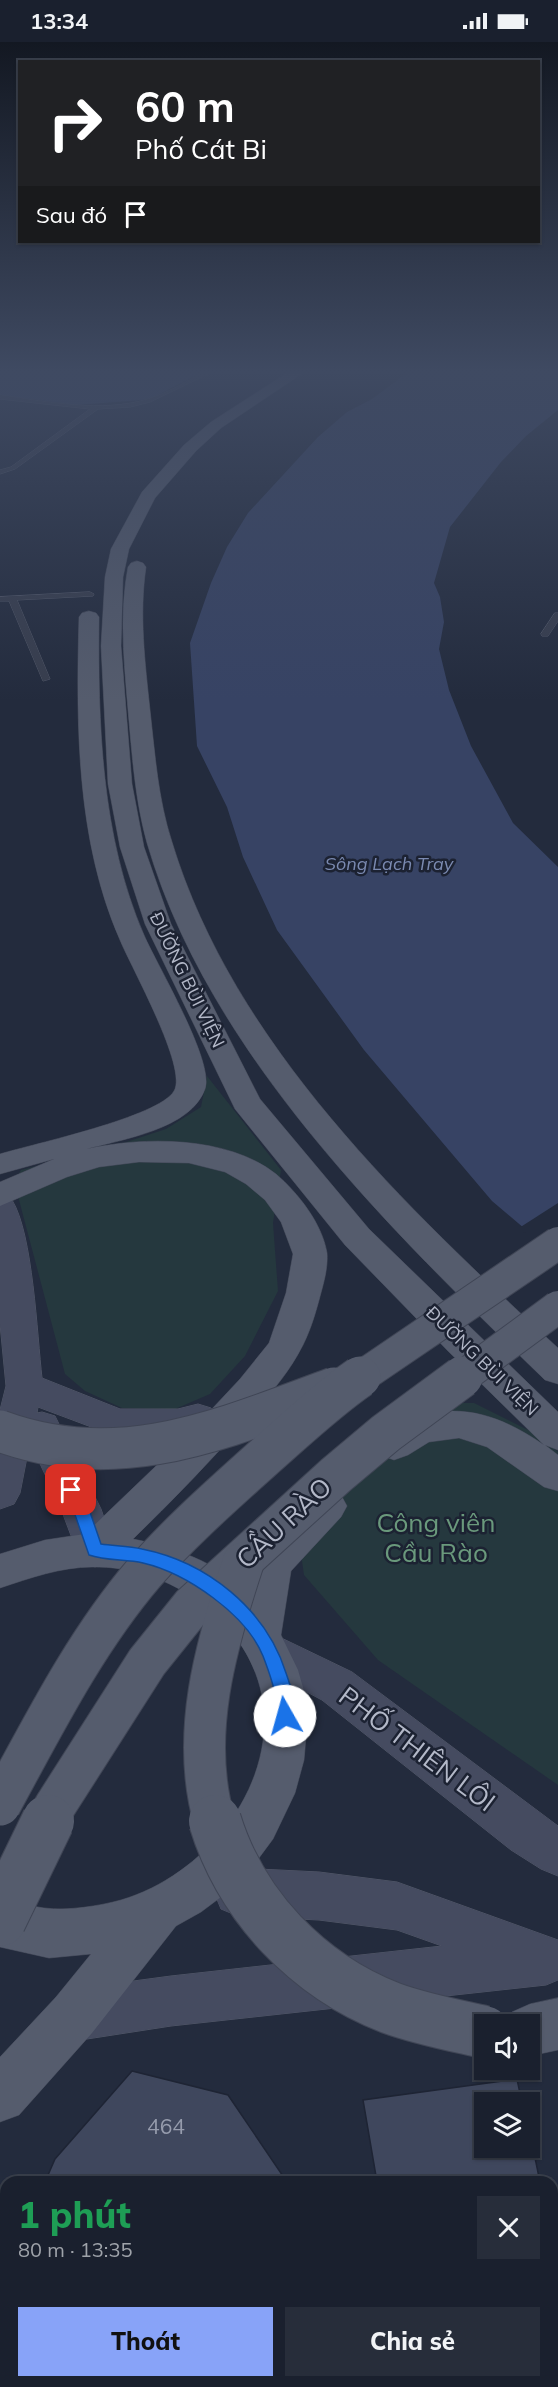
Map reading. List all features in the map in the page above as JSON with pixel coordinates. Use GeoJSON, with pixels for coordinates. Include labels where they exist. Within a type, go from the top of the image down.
{"type":"FeatureCollection","features":[{"type":"Feature","properties":{"kind":"main road","name":"ĐƯỜNG BÙI VIỆN"},"geometry":{"type":"LineString","coordinates":[[0,1164],[153,1120],[174,1109],[186,1096],[192,1081],[191,1067],[128,928],[106,859],[95,804],[88,688],[90,594],[98,558],[107,533],[121,507],[139,482]]}},
{"type":"Feature","properties":{"kind":"main road","name":"ĐƯỜNG BÙI VIỆN"},"geometry":{"type":"LineString","coordinates":[[160,482],[148,496],[120,549],[114,577],[111,646],[120,784],[132,847],[158,924],[246,1102],[357,1237],[461,1342],[558,1435]]}},
{"type":"Feature","properties":{"kind":"main road","name":"ĐƯỜNG BÙI VIỆN"},"geometry":{"type":"LineString","coordinates":[[180,482],[167,498],[141,550],[135,576],[137,686],[147,783],[160,845],[186,916],[228,994],[291,1090],[395,1208],[505,1320],[558,1370]]}},
{"type":"Feature","properties":{"kind":"main road"},"geometry":{"type":"LineString","coordinates":[[128,928],[158,924]]}},
{"type":"Feature","properties":{"kind":"main road"},"geometry":{"type":"LineString","coordinates":[[0,1196],[24,1183],[75,1163],[113,1154],[164,1150],[207,1156],[242,1166],[269,1183],[286,1203],[301,1227],[310,1256],[291,1333],[275,1362],[245,1399],[169,1480],[95,1550]]}},
{"type":"Feature","properties":{"kind":"main road"},"geometry":{"type":"LineString","coordinates":[[0,1208],[24,1386],[61,1471],[81,1509],[95,1550]]}},
{"type":"Feature","properties":{"kind":"main road"},"geometry":{"type":"LineString","coordinates":[[0,1805],[47,1718],[91,1645],[143,1574],[192,1522],[278,1444],[356,1380],[558,1243]]}},
{"type":"Feature","properties":{"kind":"main road","name":"CẦU RÀO"},"geometry":{"type":"LineString","coordinates":[[0,1922],[54,1806],[134,1682],[192,1606],[336,1475],[386,1433],[558,1307]]}},
{"type":"Feature","properties":{"kind":"main road"},"geometry":{"type":"LineString","coordinates":[[0,1431],[24,1440],[69,1449],[133,1447],[205,1432],[356,1380]]}},
{"type":"Feature","properties":{"kind":"main road"},"geometry":{"type":"LineString","coordinates":[[24,1386],[118,1423],[178,1423],[245,1399]]}},
{"type":"Feature","properties":{"kind":"main road"},"geometry":{"type":"LineString","coordinates":[[0,1493],[24,1386]]}},
{"type":"Feature","properties":{"kind":"main road"},"geometry":{"type":"LineString","coordinates":[[266,1643],[272,1564],[338,1494],[408,1434],[426,1425],[450,1423],[477,1427],[506,1438],[558,1476]]}},
{"type":"Feature","properties":{"kind":"main road"},"geometry":{"type":"LineString","coordinates":[[0,1571],[38,1557],[95,1550],[144,1556],[190,1572],[229,1599],[266,1643],[285,1699],[285,1750],[270,1802],[238,1850],[176,1900],[0,2096]]}},
{"type":"Feature","properties":{"kind":"main road"},"geometry":{"type":"LineString","coordinates":[[244,1560],[224,1619],[205,1716],[204,1751],[206,1797],[219,1840],[238,1882],[265,1919],[303,1957],[347,1986],[391,2007],[474,2029]]}},
{"type":"Feature","properties":{"kind":"main road","name":"PHỐ THIÊN LÔI"},"geometry":{"type":"LineString","coordinates":[[266,1643],[337,1686],[528,1834],[558,1853]]}},
{"type":"Feature","properties":{"kind":"main road"},"geometry":{"type":"LineString","coordinates":[[0,1922],[49,1933],[119,1924],[176,1900],[319,1896],[397,1906],[552,1962]]}},
{"type":"Feature","properties":{"kind":"main road"},"geometry":{"type":"LineString","coordinates":[[74,2015],[171,2001],[552,1962]]}},
{"type":"Feature","properties":{"kind":"main road"},"geometry":{"type":"LineString","coordinates":[[540,2028],[558,2024]]}},
{"type":"Feature","properties":{"kind":"lane"},"geometry":{"type":"LineString","coordinates":[[0,599],[90,594]]}},
{"type":"Feature","properties":{"kind":"lane"},"geometry":{"type":"LineString","coordinates":[[12,598],[46,679]]}},
{"type":"Feature","properties":{"kind":"lane"},"geometry":{"type":"LineString","coordinates":[[545,634],[558,615]]}},
{"type":"Feature","properties":{"kind":"green space"},"geometry":{"type":"Polygon","coordinates":[[[207,1076],[281,1170],[273,1223],[278,1291],[245,1356],[210,1394],[175,1409],[122,1408],[85,1391],[65,1374],[14,1181],[21,1170],[111,1147],[166,1129],[201,1107],[207,1076]]]}},
{"type":"Feature","properties":{"kind":"green space","name":"Công viên Cầu Rào"},"geometry":{"type":"Polygon","coordinates":[[[436,1403],[474,1403],[542,1437],[558,1452],[558,1785],[378,1660],[304,1575],[297,1526],[436,1403]]]}},
{"type":"Feature","properties":{"kind":"water","name":"Sông Lạch Tray"},"geometry":{"type":"Polygon","coordinates":[[[276,482],[485,482],[450,527],[434,583],[440,597],[444,622],[439,649],[449,690],[471,746],[513,823],[558,867],[558,1257],[492,1201],[364,1050],[277,930],[243,857],[227,807],[197,746],[190,643],[211,583],[227,547],[248,513],[276,482]]]}},
{"type":"Feature","properties":{"kind":"pier"},"geometry":{"type":"Polygon","coordinates":[[[558,1203],[558,1260],[519,1228],[558,1203]]]}},
{"type":"Feature","properties":{"kind":"building"},"geometry":{"type":"Polygon","coordinates":[[[132,2071],[228,2095],[283,2176],[48,2176],[55,2159],[132,2071]]]}},
{"type":"Feature","properties":{"kind":"building"},"geometry":{"type":"Polygon","coordinates":[[[517,2080],[520,2092],[474,2092],[474,2158],[535,2158],[539,2176],[376,2176],[363,2100],[517,2080]]]}},
{"type":"Feature","properties":{"kind":"route"},"geometry":{"type":"LineString","coordinates":[[71,1490],[81,1509],[95,1550],[144,1556],[190,1572],[229,1599],[260,1635],[271,1652],[285,1699],[285,1716]]}}]}
